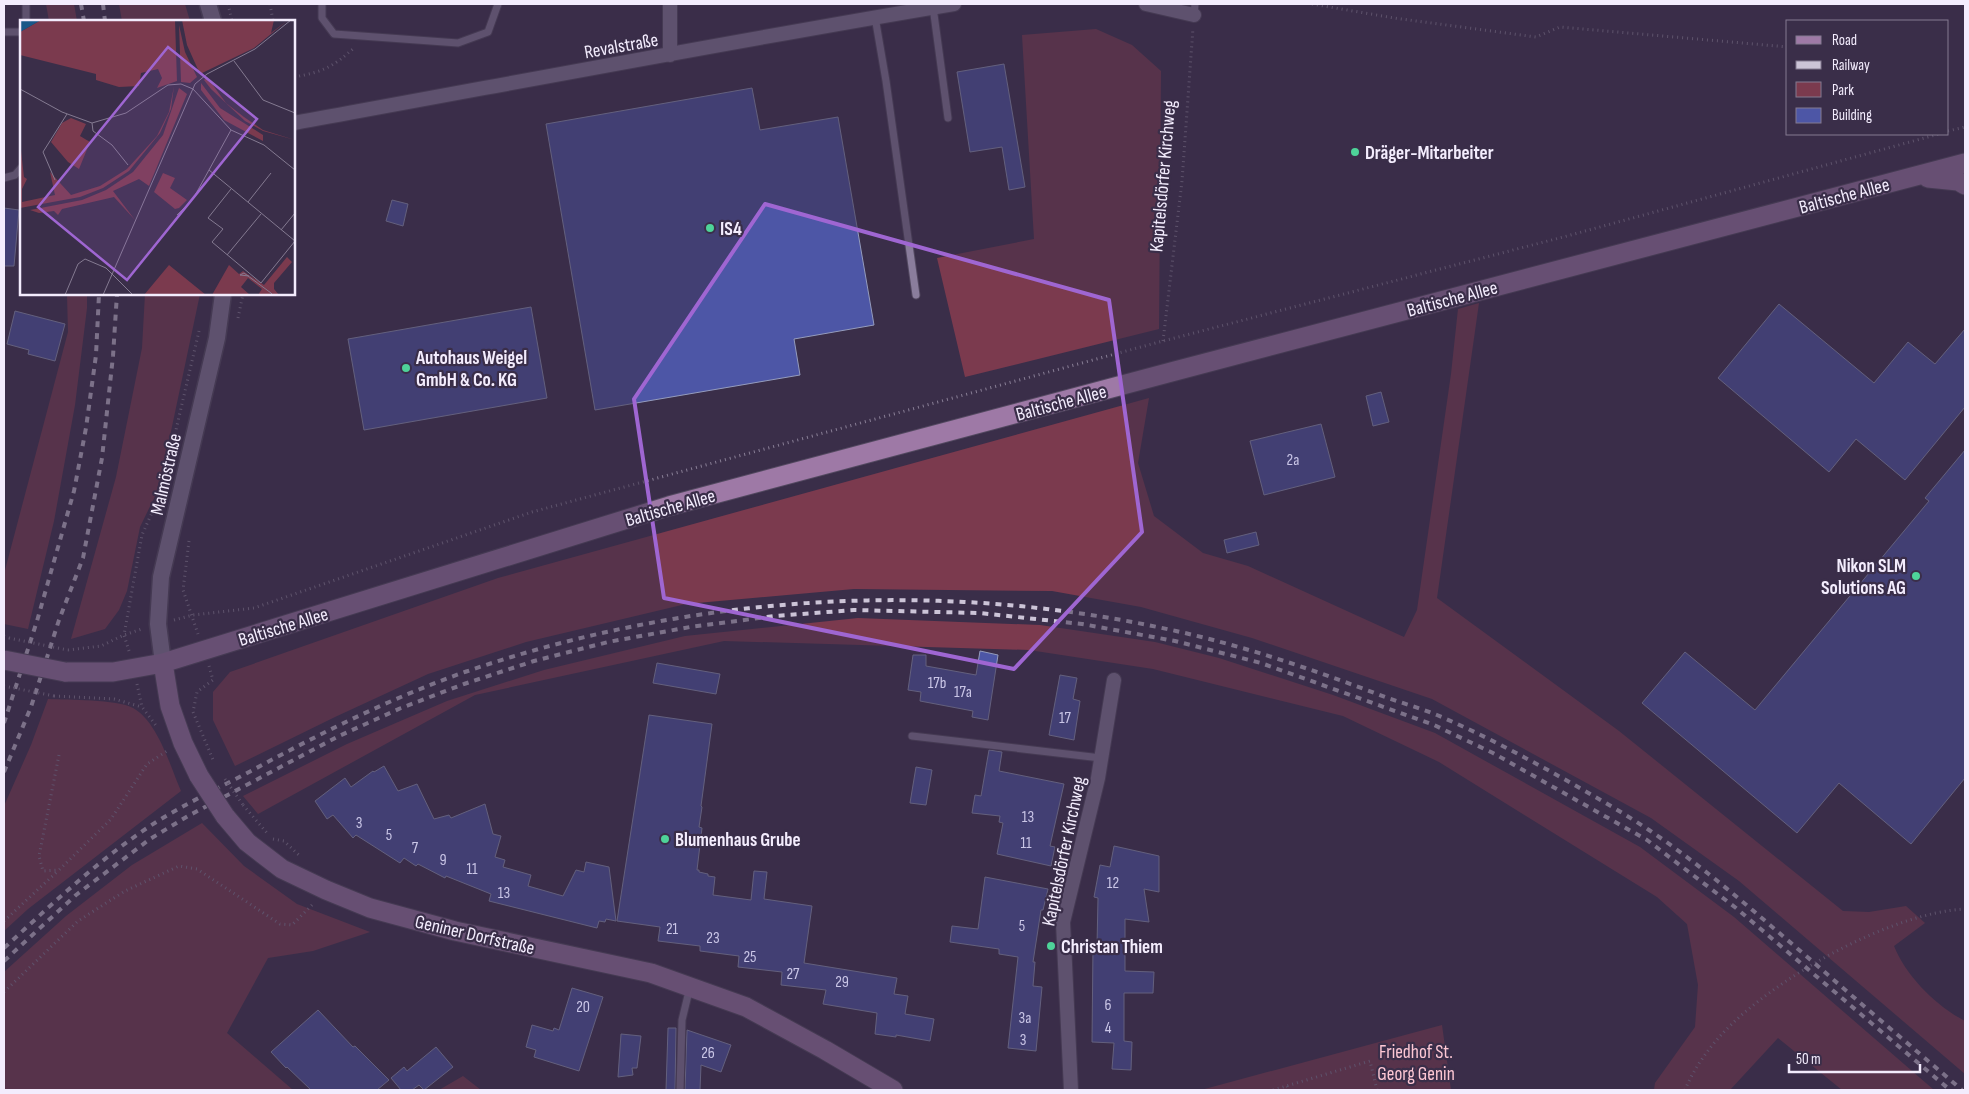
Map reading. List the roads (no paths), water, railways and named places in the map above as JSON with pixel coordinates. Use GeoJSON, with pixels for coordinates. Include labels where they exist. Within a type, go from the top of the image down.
{"type":"FeatureCollection","features":[{"type":"Feature","properties":{"kind":"main road","name":"Baltische Allee"},"geometry":{"type":"LineString","coordinates":[[4,660],[65,672],[113,672],[163,664],[669,506],[1965,163]]}},
{"type":"Feature","properties":{"kind":"main road"},"geometry":{"type":"LineString","coordinates":[[1911,177],[1958,181],[1965,185]]}},
{"type":"Feature","properties":{"kind":"main road","name":"Geniner Dorfstraße"},"geometry":{"type":"LineString","coordinates":[[163,664],[170,706],[183,743],[199,776],[225,816],[247,842],[282,869],[370,908],[455,930],[651,973],[690,987],[746,1008],[893,1090]]}},
{"type":"Feature","properties":{"kind":"street"},"geometry":{"type":"LineString","coordinates":[[208,4],[213,20]]}},
{"type":"Feature","properties":{"kind":"street"},"geometry":{"type":"LineString","coordinates":[[670,4],[670,55]]}},
{"type":"Feature","properties":{"kind":"street","name":"Revalstraße"},"geometry":{"type":"LineString","coordinates":[[295,123],[734,42],[954,4]]}},
{"type":"Feature","properties":{"kind":"street"},"geometry":{"type":"LineString","coordinates":[[1146,4],[1195,9]]}},
{"type":"Feature","properties":{"kind":"street","name":"Malmöstraße"},"geometry":{"type":"LineString","coordinates":[[163,664],[158,624],[161,577],[217,338],[223,295]]}},
{"type":"Feature","properties":{"kind":"street","name":"Kapitelsdörfer Kirchweg"},"geometry":{"type":"LineString","coordinates":[[1071,1090],[1063,922],[1101,758],[1114,680]]}},
{"type":"Feature","properties":{"kind":"lane"},"geometry":{"type":"LineString","coordinates":[[26,4],[26,20]]}},
{"type":"Feature","properties":{"kind":"lane"},"geometry":{"type":"LineString","coordinates":[[322,4],[322,18],[334,34],[458,43],[488,32],[498,4]]}},
{"type":"Feature","properties":{"kind":"lane"},"geometry":{"type":"LineString","coordinates":[[933,7],[948,118]]}},
{"type":"Feature","properties":{"kind":"lane"},"geometry":{"type":"LineString","coordinates":[[875,17],[886,81],[916,295]]}},
{"type":"Feature","properties":{"kind":"lane"},"geometry":{"type":"LineString","coordinates":[[4,32],[20,32]]}},
{"type":"Feature","properties":{"kind":"lane"},"geometry":{"type":"LineString","coordinates":[[4,178],[15,175],[20,169]]}},
{"type":"Feature","properties":{"kind":"lane"},"geometry":{"type":"LineString","coordinates":[[912,736],[1101,758]]}},
{"type":"Feature","properties":{"kind":"lane"},"geometry":{"type":"LineString","coordinates":[[680,1090],[682,1020],[690,987]]}},
{"type":"Feature","properties":{"kind":"railway"},"geometry":{"type":"LineString","coordinates":[[81,4],[84,20]]}},
{"type":"Feature","properties":{"kind":"railway"},"geometry":{"type":"LineString","coordinates":[[103,4],[105,20]]}},
{"type":"Feature","properties":{"kind":"railway"},"geometry":{"type":"LineString","coordinates":[[4,723],[37,621],[74,491],[86,428],[96,355],[99,295]]}},
{"type":"Feature","properties":{"kind":"railway"},"geometry":{"type":"LineString","coordinates":[[4,772],[31,707],[59,620],[83,558],[102,458],[113,356],[117,295]]}},
{"type":"Feature","properties":{"kind":"railway"},"geometry":{"type":"LineString","coordinates":[[4,948],[91,871],[161,819],[335,727],[410,693],[462,673],[548,646],[637,626],[726,611],[816,602],[906,600],[997,604],[1087,614],[1176,631],[1229,644],[1308,669],[1431,712],[1497,743],[1615,808],[1670,845],[1752,910],[1962,1090]]}},
{"type":"Feature","properties":{"kind":"railway"},"geometry":{"type":"LineString","coordinates":[[4,961],[76,895],[150,839],[188,816],[339,736],[401,708],[464,684],[534,661],[608,642],[690,627],[775,616],[854,610],[980,613],[1082,624],[1175,641],[1261,663],[1434,725],[1493,753],[1647,840],[1736,908],[1950,1090]]}},
{"type":"Feature","properties":{"kind":"place","name":"Dräger-Mitarbeiter"},"geometry":{"type":"Point","coordinates":[1355,152]}},
{"type":"Feature","properties":{"kind":"place","name":"IS4"},"geometry":{"type":"Point","coordinates":[710,228]}},
{"type":"Feature","properties":{"kind":"place","name":"Autohaus Weigel GmbH & Co. KG"},"geometry":{"type":"Point","coordinates":[406,368]}},
{"type":"Feature","properties":{"kind":"place","name":"Nikon SLM Solutions AG"},"geometry":{"type":"Point","coordinates":[1916,576]}},
{"type":"Feature","properties":{"kind":"place","name":"Blumenhaus Grube"},"geometry":{"type":"Point","coordinates":[665,839]}},
{"type":"Feature","properties":{"kind":"place","name":"Christan Thiem"},"geometry":{"type":"Point","coordinates":[1051,946]}},
{"type":"Feature","properties":{"kind":"park label","name":"Friedhof St. Georg Genin"},"geometry":{"type":"Point","coordinates":[1416,1062]}}]}
